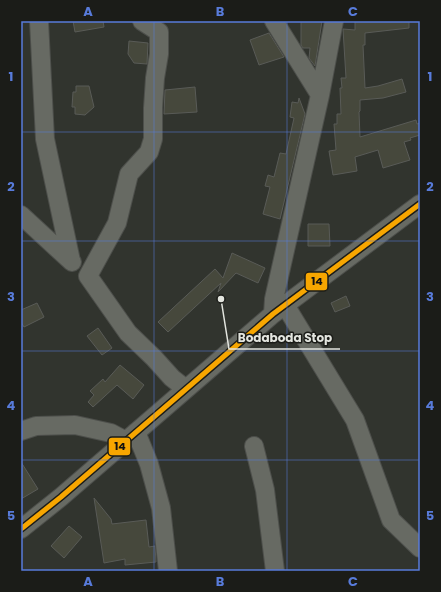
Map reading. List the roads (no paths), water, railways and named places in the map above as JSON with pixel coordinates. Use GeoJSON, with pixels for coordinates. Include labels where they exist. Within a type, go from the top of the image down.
{"type":"FeatureCollection","features":[{"type":"Feature","properties":{"kind":"street"},"geometry":{"type":"LineString","coordinates":[[39,21],[45,139],[71,261]]}},
{"type":"Feature","properties":{"kind":"street"},"geometry":{"type":"LineString","coordinates":[[88,276],[117,222],[129,174],[149,152],[153,139],[153,108],[155,78],[159,54],[159,32],[142,21]]}},
{"type":"Feature","properties":{"kind":"street"},"geometry":{"type":"LineString","coordinates":[[274,21],[320,95]]}},
{"type":"Feature","properties":{"kind":"street"},"geometry":{"type":"LineString","coordinates":[[334,21],[320,95],[274,299],[279,309],[355,420],[391,520],[420,548]]}},
{"type":"Feature","properties":{"kind":"street"},"geometry":{"type":"LineString","coordinates":[[21,529],[61,497],[279,309],[420,204]]}},
{"type":"Feature","properties":{"kind":"street"},"geometry":{"type":"LineString","coordinates":[[21,216],[88,276],[128,333],[172,378],[186,389]]}},
{"type":"Feature","properties":{"kind":"street"},"geometry":{"type":"LineString","coordinates":[[21,432],[36,426],[76,425],[131,437],[149,464],[161,508],[168,571]]}},
{"type":"Feature","properties":{"kind":"street"},"geometry":{"type":"LineString","coordinates":[[254,446],[265,490],[275,571]]}},
{"type":"Feature","properties":{"kind":"place","name":"Bodaboda Stop"},"geometry":{"type":"Point","coordinates":[221,299]}}]}
